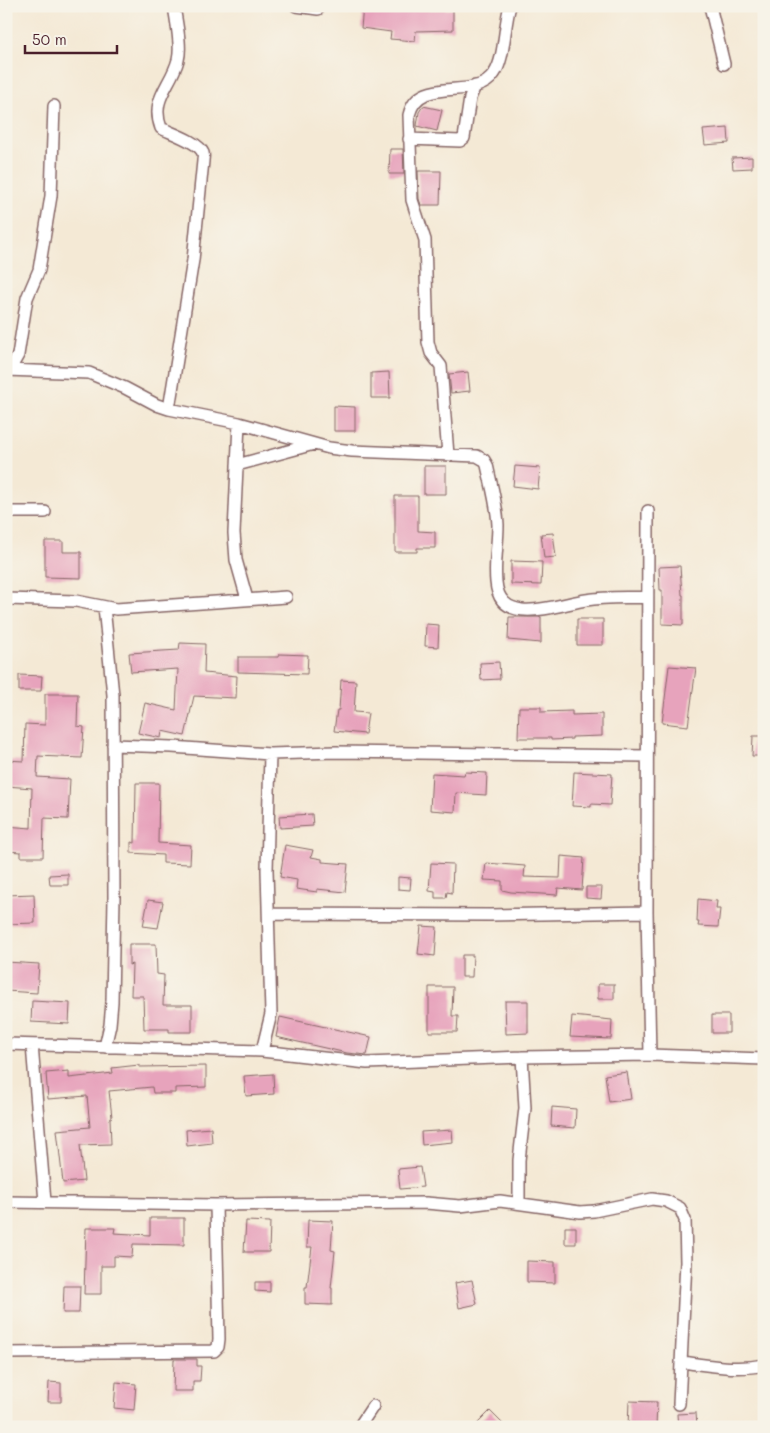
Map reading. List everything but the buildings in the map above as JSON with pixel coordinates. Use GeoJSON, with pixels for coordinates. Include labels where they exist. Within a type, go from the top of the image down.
{"type":"FeatureCollection","features":[{"type":"Feature","properties":{"kind":"street"},"geometry":{"type":"LineString","coordinates":[[169,409],[193,260],[203,161],[203,153],[199,148],[189,141],[161,128],[158,120],[157,108],[178,61],[179,51],[174,6]]}},
{"type":"Feature","properties":{"kind":"street"},"geometry":{"type":"LineString","coordinates":[[296,6],[318,9]]}},
{"type":"Feature","properties":{"kind":"street"},"geometry":{"type":"LineString","coordinates":[[448,455],[441,366],[431,353],[428,342],[425,240],[412,200],[409,115],[411,106],[418,99],[436,90],[475,86],[488,81],[494,75],[498,66],[510,6]]}},
{"type":"Feature","properties":{"kind":"street"},"geometry":{"type":"LineString","coordinates":[[710,6],[724,64]]}},
{"type":"Feature","properties":{"kind":"street"},"geometry":{"type":"LineString","coordinates":[[409,139],[460,141],[464,138],[470,98],[475,86]]}},
{"type":"Feature","properties":{"kind":"street"},"geometry":{"type":"LineString","coordinates":[[54,106],[51,196],[39,270],[27,298],[20,350],[8,370],[89,373],[169,409],[239,423],[314,444],[352,451],[478,456],[487,465],[497,510],[496,583],[501,597],[510,608],[544,610],[586,600],[647,597]]}},
{"type":"Feature","properties":{"kind":"street"},"geometry":{"type":"LineString","coordinates":[[239,423],[234,540],[236,560],[247,599]]}},
{"type":"Feature","properties":{"kind":"street"},"geometry":{"type":"LineString","coordinates":[[237,465],[314,444]]}},
{"type":"Feature","properties":{"kind":"street"},"geometry":{"type":"LineString","coordinates":[[648,511],[646,912],[650,1055]]}},
{"type":"Feature","properties":{"kind":"street"},"geometry":{"type":"LineString","coordinates":[[6,512],[45,512]]}},
{"type":"Feature","properties":{"kind":"street"},"geometry":{"type":"LineString","coordinates":[[6,599],[76,600],[116,609],[286,597]]}},
{"type":"Feature","properties":{"kind":"street"},"geometry":{"type":"LineString","coordinates":[[104,606],[113,695],[114,944],[111,1010],[105,1047]]}},
{"type":"Feature","properties":{"kind":"street"},"geometry":{"type":"LineString","coordinates":[[113,745],[270,754],[336,752],[647,756]]}},
{"type":"Feature","properties":{"kind":"street"},"geometry":{"type":"LineString","coordinates":[[262,1051],[271,1014],[267,870],[270,754]]}},
{"type":"Feature","properties":{"kind":"street"},"geometry":{"type":"LineString","coordinates":[[269,914],[490,915],[646,912]]}},
{"type":"Feature","properties":{"kind":"street"},"geometry":{"type":"LineString","coordinates":[[6,1044],[262,1051],[367,1063],[522,1057],[650,1055],[764,1059]]}},
{"type":"Feature","properties":{"kind":"street"},"geometry":{"type":"LineString","coordinates":[[32,1045],[45,1202]]}},
{"type":"Feature","properties":{"kind":"street"},"geometry":{"type":"LineString","coordinates":[[519,1202],[518,1160],[526,1108],[522,1057]]}},
{"type":"Feature","properties":{"kind":"street"},"geometry":{"type":"LineString","coordinates":[[6,1202],[216,1205],[426,1204],[460,1206],[500,1201],[519,1202],[580,1212],[594,1211],[652,1199],[666,1201],[680,1208],[685,1220],[686,1262],[679,1404]]}},
{"type":"Feature","properties":{"kind":"street"},"geometry":{"type":"LineString","coordinates":[[6,1353],[214,1351],[218,1347],[219,1339],[216,1205]]}},
{"type":"Feature","properties":{"kind":"street"},"geometry":{"type":"LineString","coordinates":[[681,1362],[731,1368],[750,1368],[764,1365]]}},
{"type":"Feature","properties":{"kind":"street"},"geometry":{"type":"LineString","coordinates":[[359,1427],[374,1406]]}}]}
